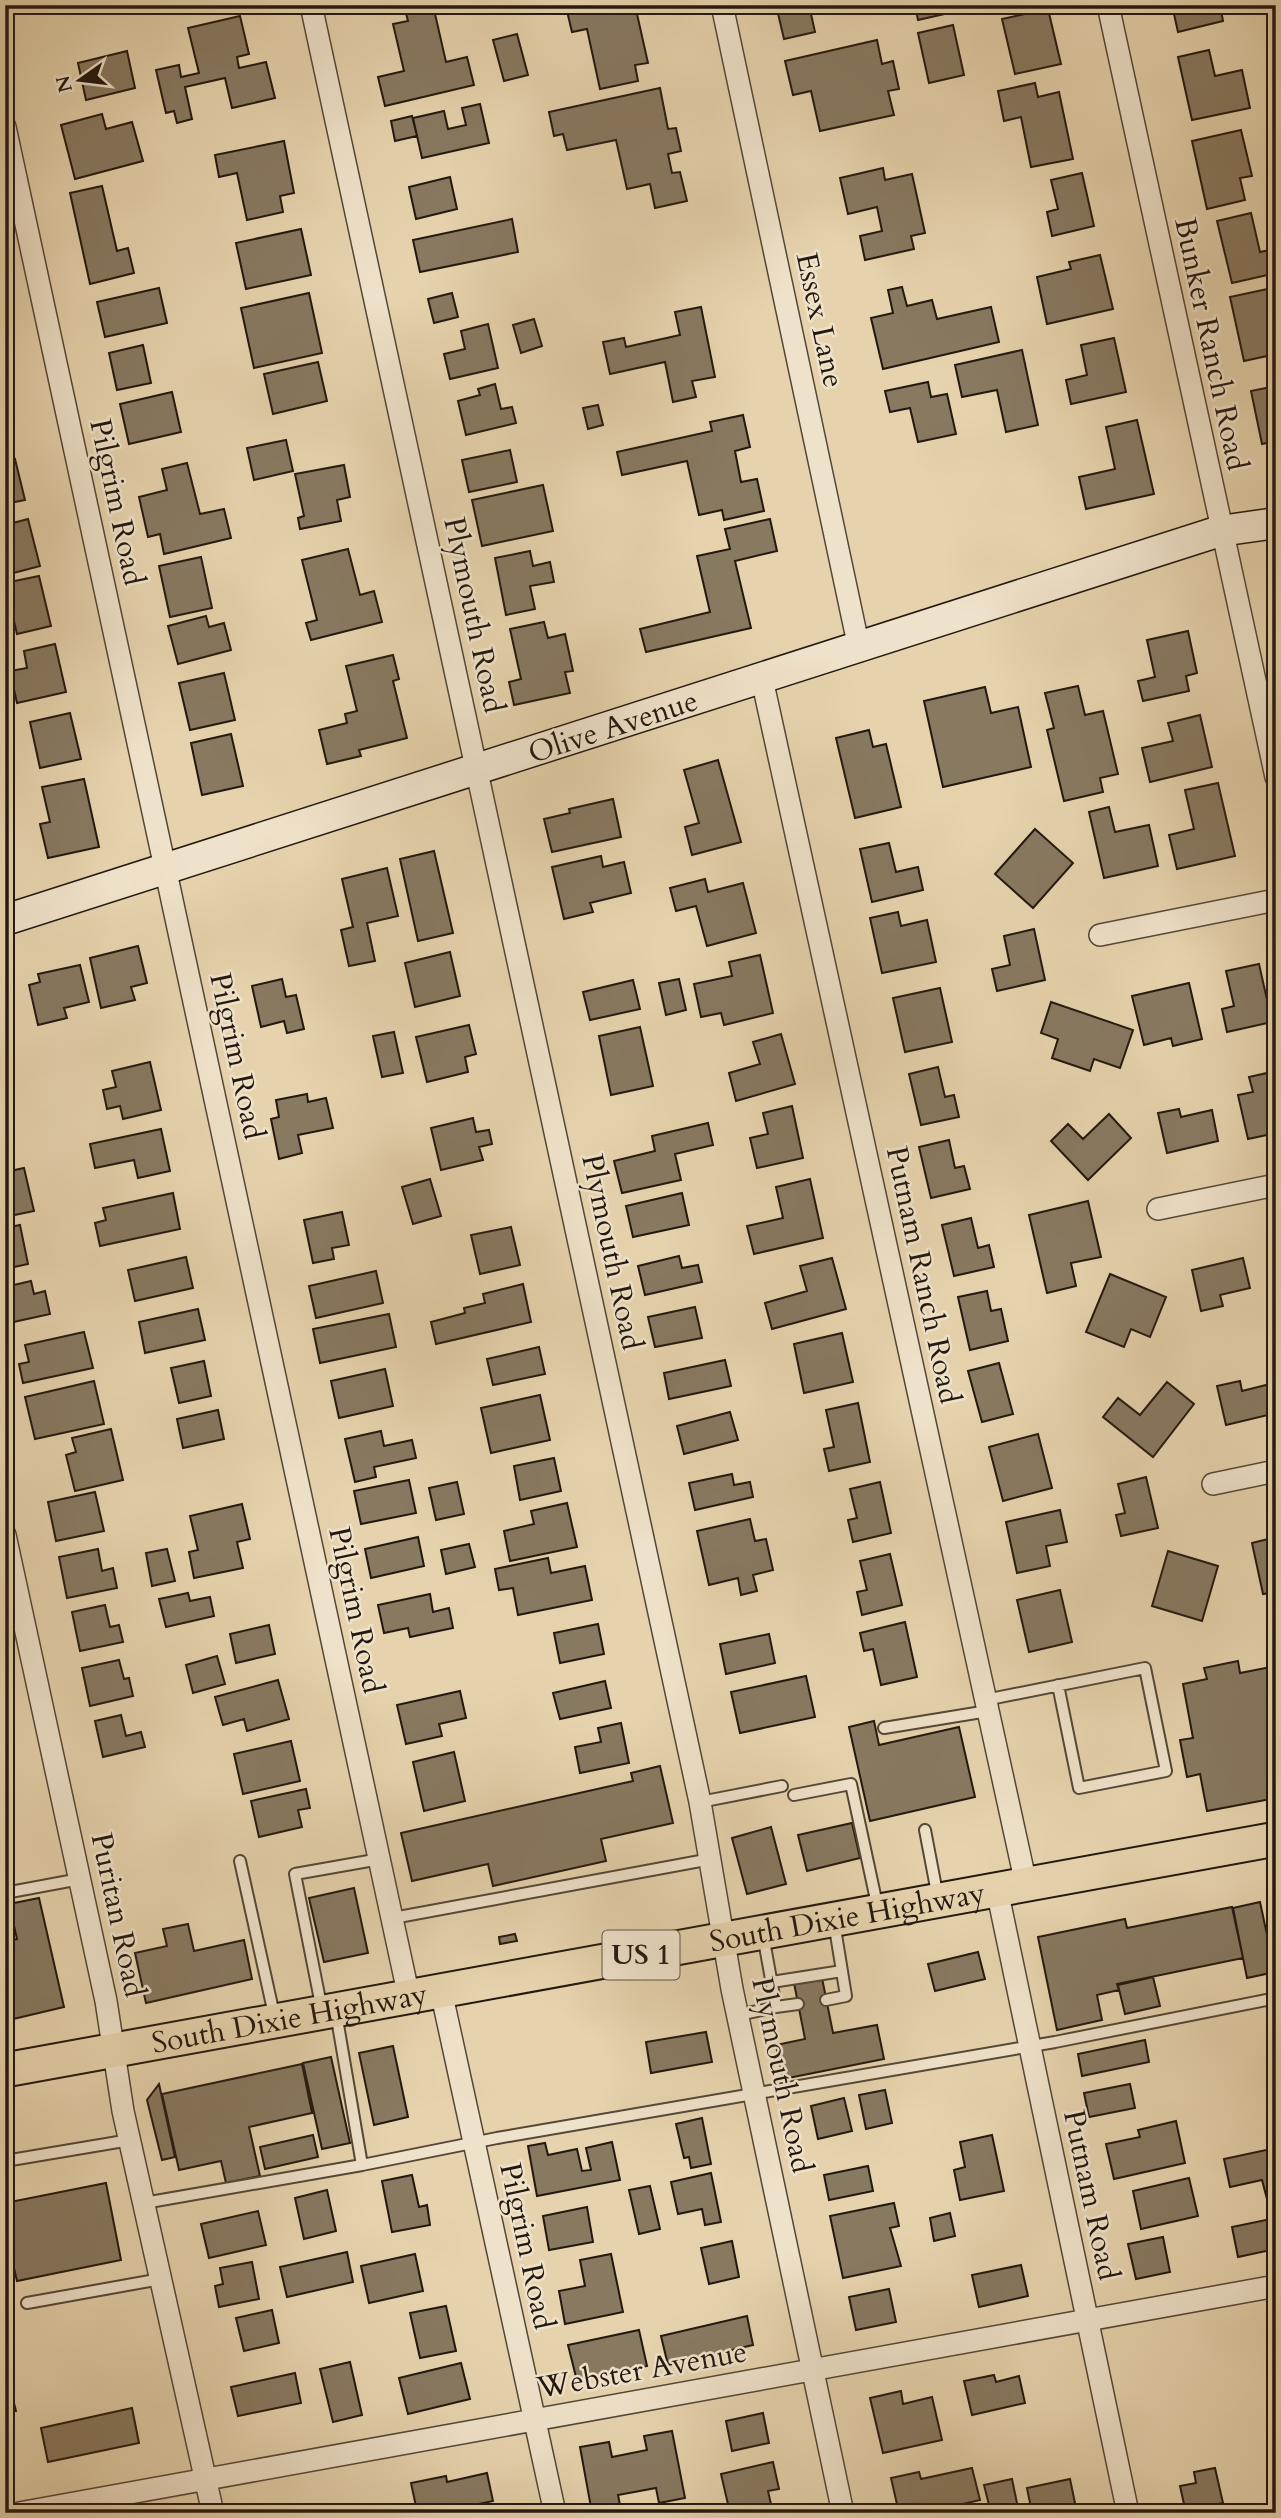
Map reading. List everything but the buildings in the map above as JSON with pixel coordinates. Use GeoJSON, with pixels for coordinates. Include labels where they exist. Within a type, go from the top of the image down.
{"type":"FeatureCollection","features":[{"type":"Feature","properties":{"kind":"main road","name":"South Dixie Highway"},"geometry":{"type":"LineString","coordinates":[[5,2070],[1276,1839]]}},
{"type":"Feature","properties":{"kind":"street","name":"Plymouth Road"},"geometry":{"type":"LineString","coordinates":[[311,5],[700,1802],[738,2015],[843,2513]]}},
{"type":"Feature","properties":{"kind":"street","name":"Essex Lane"},"geometry":{"type":"LineString","coordinates":[[722,5],[859,648]]}},
{"type":"Feature","properties":{"kind":"street","name":"Bunker Ranch Road"},"geometry":{"type":"LineString","coordinates":[[1108,5],[1220,531],[1276,777]]}},
{"type":"Feature","properties":{"kind":"street","name":"Pilgrim Road"},"geometry":{"type":"LineString","coordinates":[[5,127],[393,1918],[425,1994],[474,2143],[555,2513]]}},
{"type":"Feature","properties":{"kind":"street","name":"Olive Avenue"},"geometry":{"type":"LineString","coordinates":[[5,920],[1220,531],[1276,502]]}},
{"type":"Feature","properties":{"kind":"street","name":"Olive Avenue"},"geometry":{"type":"LineString","coordinates":[[1220,531],[1276,523]]}},
{"type":"Feature","properties":{"kind":"street","name":"Putnam Ranch Road"},"geometry":{"type":"LineString","coordinates":[[762,679],[987,1705],[1011,1887]]}},
{"type":"Feature","properties":{"kind":"street"},"geometry":{"type":"LineString","coordinates":[[1100,935],[1276,900]]}},
{"type":"Feature","properties":{"kind":"street"},"geometry":{"type":"LineString","coordinates":[[1158,1209],[1276,1185]]}},
{"type":"Feature","properties":{"kind":"street"},"geometry":{"type":"LineString","coordinates":[[1213,1484],[1276,1471]]}},
{"type":"Feature","properties":{"kind":"street","name":"Puritan Road"},"geometry":{"type":"LineString","coordinates":[[5,1535],[80,1879],[130,2140],[213,2513]]}},
{"type":"Feature","properties":{"kind":"street","name":"Putnam Road"},"geometry":{"type":"LineString","coordinates":[[1011,1887],[1028,2044],[1128,2513]]}},
{"type":"Feature","properties":{"kind":"street","name":"Webster Avenue"},"geometry":{"type":"LineString","coordinates":[[19,2513],[1276,2286]]}},
{"type":"Feature","properties":{"kind":"lane"},"geometry":{"type":"LineString","coordinates":[[884,1728],[987,1705],[1058,1685],[1145,1668],[1166,1771],[1079,1788],[1058,1685]]}},
{"type":"Feature","properties":{"kind":"lane"},"geometry":{"type":"LineString","coordinates":[[794,1795],[852,1784],[878,1911]]}},
{"type":"Feature","properties":{"kind":"lane"},"geometry":{"type":"LineString","coordinates":[[700,1802],[782,1786]]}},
{"type":"Feature","properties":{"kind":"lane"},"geometry":{"type":"LineString","coordinates":[[925,1830],[938,1901]]}},
{"type":"Feature","properties":{"kind":"lane"},"geometry":{"type":"LineString","coordinates":[[362,2165],[329,2012],[295,1874],[380,1858]]}},
{"type":"Feature","properties":{"kind":"lane"},"geometry":{"type":"LineString","coordinates":[[393,1918],[711,1859]]}},
{"type":"Feature","properties":{"kind":"lane"},"geometry":{"type":"LineString","coordinates":[[240,1861],[275,2022]]}},
{"type":"Feature","properties":{"kind":"lane"},"geometry":{"type":"LineString","coordinates":[[5,1893],[80,1879]]}},
{"type":"Feature","properties":{"kind":"lane"},"geometry":{"type":"LineString","coordinates":[[826,2000],[846,1996],[833,1920]]}},
{"type":"Feature","properties":{"kind":"lane"},"geometry":{"type":"LineString","coordinates":[[762,1933],[776,2007]]}},
{"type":"Feature","properties":{"kind":"lane"},"geometry":{"type":"LineString","coordinates":[[772,1982],[842,1971]]}},
{"type":"Feature","properties":{"kind":"lane"},"geometry":{"type":"LineString","coordinates":[[144,2203],[1276,1998]]}},
{"type":"Feature","properties":{"kind":"lane"},"geometry":{"type":"LineString","coordinates":[[738,2015],[798,2004]]}},
{"type":"Feature","properties":{"kind":"lane"},"geometry":{"type":"LineString","coordinates":[[5,2161],[130,2140]]}},
{"type":"Feature","properties":{"kind":"lane"},"geometry":{"type":"LineString","coordinates":[[27,2303],[161,2279]]}}]}
